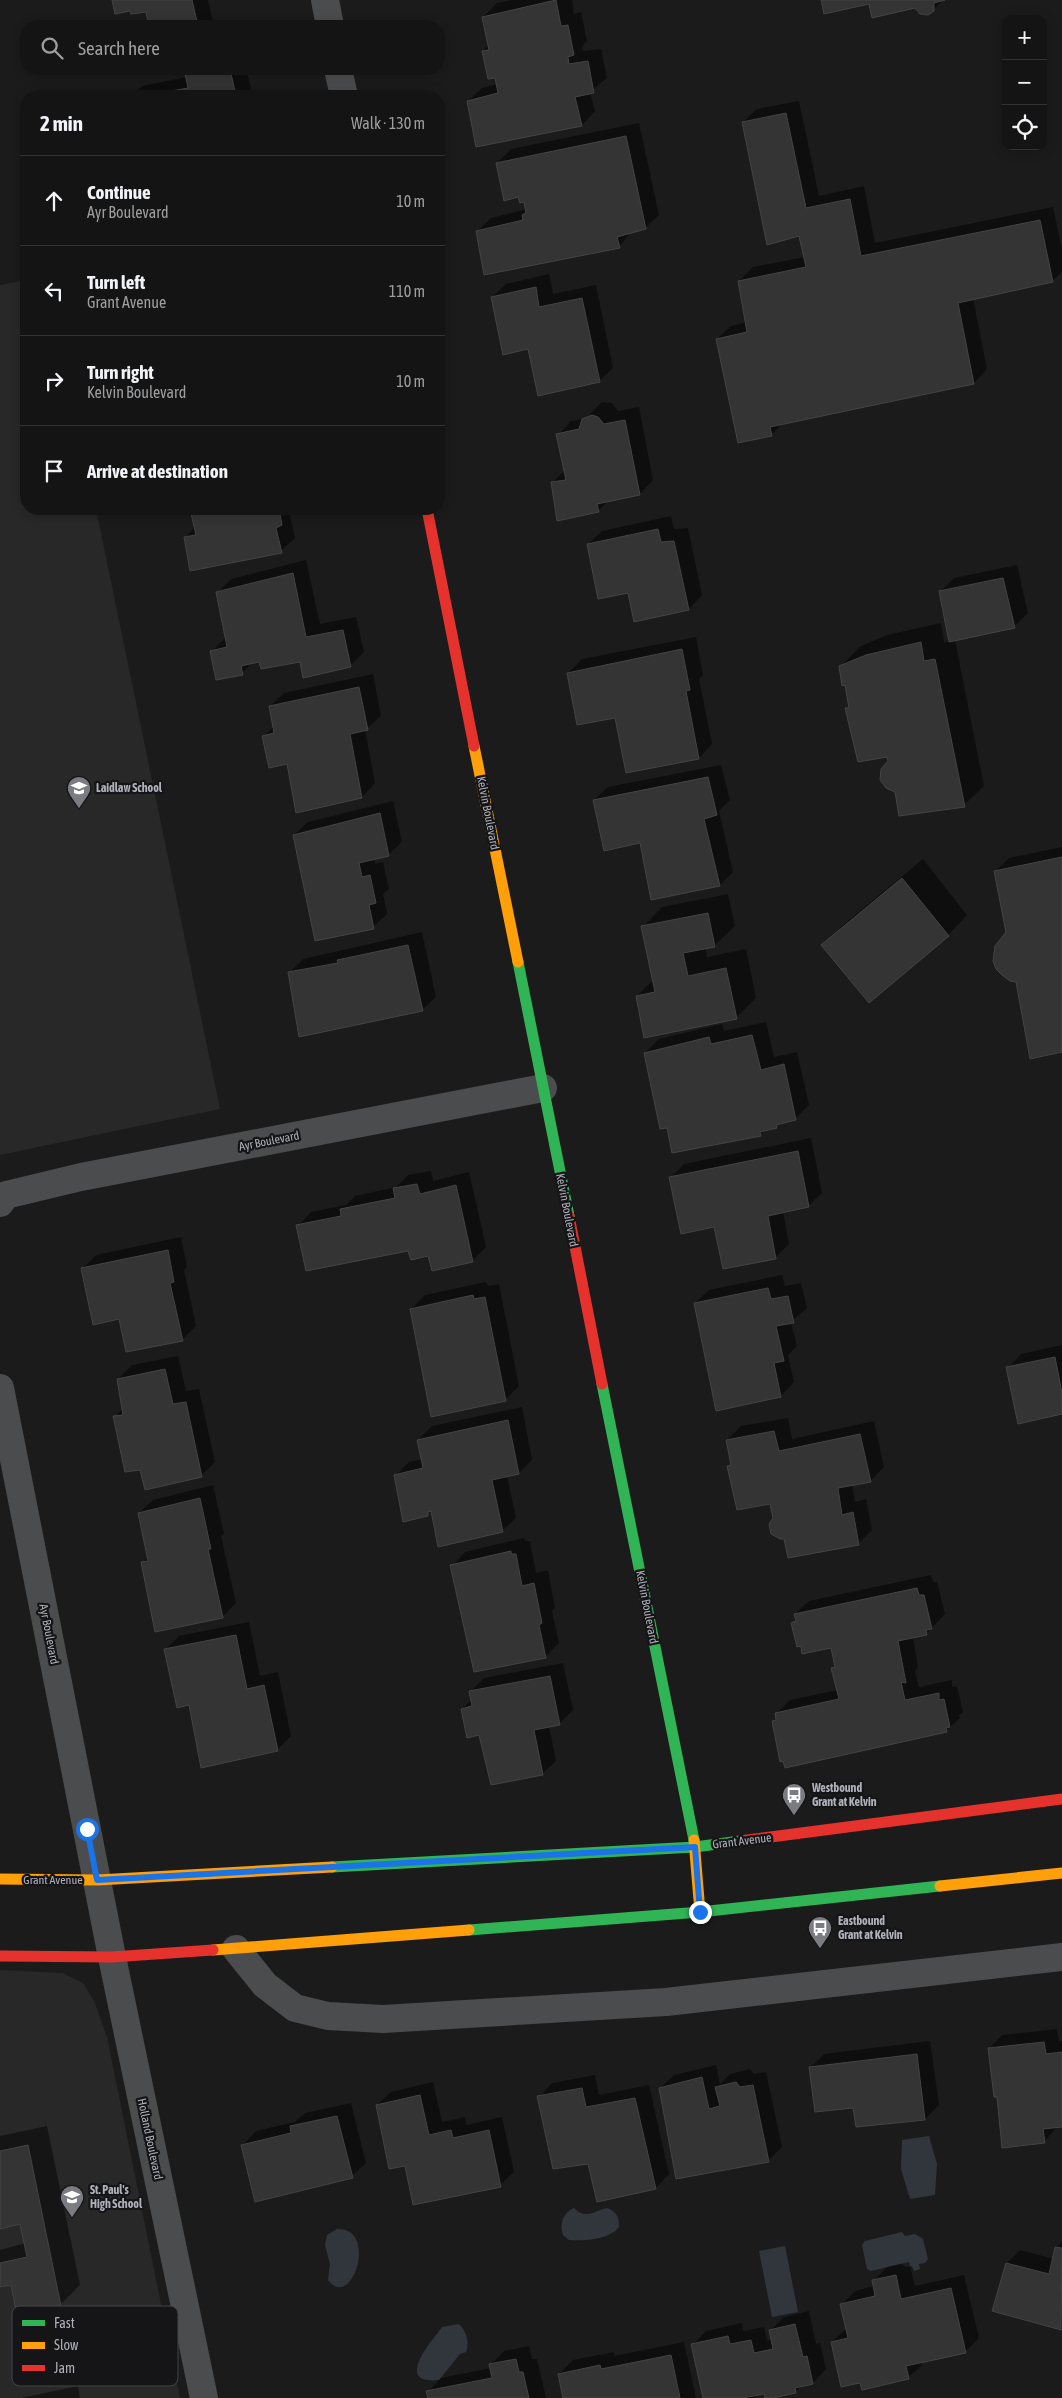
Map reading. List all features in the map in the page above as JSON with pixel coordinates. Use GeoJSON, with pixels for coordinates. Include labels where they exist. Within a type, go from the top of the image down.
{"type":"FeatureCollection","features":[{"type":"Feature","properties":{"kind":"main road","name":"Kelvin Boulevard"},"geometry":{"type":"LineString","coordinates":[[428,515],[695,1847],[700,1912]]}},
{"type":"Feature","properties":{"kind":"main road","name":"Grant Avenue"},"geometry":{"type":"LineString","coordinates":[[0,1879],[97,1880],[695,1847],[1062,1799]]}},
{"type":"Feature","properties":{"kind":"main road"},"geometry":{"type":"LineString","coordinates":[[0,1956],[112,1957],[236,1949],[700,1912],[1062,1872]]}},
{"type":"Feature","properties":{"kind":"street"},"geometry":{"type":"LineString","coordinates":[[325,0],[329,20]]}},
{"type":"Feature","properties":{"kind":"street"},"geometry":{"type":"LineString","coordinates":[[339,75],[343,90]]}},
{"type":"Feature","properties":{"kind":"street","name":"Ayr Boulevard"},"geometry":{"type":"LineString","coordinates":[[0,1202],[6,1195],[81,1177],[543,1088]]}},
{"type":"Feature","properties":{"kind":"street","name":"Ayr Boulevard"},"geometry":{"type":"LineString","coordinates":[[0,1388],[97,1880]]}},
{"type":"Feature","properties":{"kind":"street","name":"Holland Boulevard"},"geometry":{"type":"LineString","coordinates":[[97,1880],[204,2398]]}},
{"type":"Feature","properties":{"kind":"street"},"geometry":{"type":"LineString","coordinates":[[236,1949],[265,1985],[295,2008],[328,2016],[382,2019],[666,2002],[1062,1958]]}},
{"type":"Feature","properties":{"kind":"shaded area","name":"Laidlaw School"},"geometry":{"type":"Polygon","coordinates":[[[20,281],[20,515],[97,515],[220,1109],[0,1155],[0,285],[20,281]]]}},
{"type":"Feature","properties":{"kind":"shaded area","name":"St. Paul's High School"},"geometry":{"type":"Polygon","coordinates":[[[0,1970],[63,1973],[83,1983],[94,2001],[107,2037],[161,2306],[12,2306],[12,2386],[178,2386],[180,2398],[0,2398],[0,1970]]]}},
{"type":"Feature","properties":{"kind":"shaded area"},"geometry":{"type":"Polygon","coordinates":[[[929,2136],[937,2164],[935,2195],[910,2199],[901,2169],[902,2140],[929,2136]]]}},
{"type":"Feature","properties":{"kind":"shaded area"},"geometry":{"type":"Polygon","coordinates":[[[574,2208],[578,2212],[586,2214],[607,2208],[617,2215],[619,2227],[603,2237],[589,2240],[569,2240],[563,2235],[562,2223],[567,2213],[574,2208]]]}},
{"type":"Feature","properties":{"kind":"shaded area"},"geometry":{"type":"Polygon","coordinates":[[[337,2229],[350,2232],[357,2241],[359,2253],[357,2266],[352,2277],[345,2285],[337,2287],[328,2280],[330,2264],[325,2245],[327,2235],[337,2229]]]}},
{"type":"Feature","properties":{"kind":"shaded area"},"geometry":{"type":"Polygon","coordinates":[[[902,2232],[905,2236],[915,2234],[923,2239],[928,2259],[925,2263],[919,2264],[920,2269],[914,2271],[912,2266],[906,2267],[901,2264],[871,2271],[867,2269],[862,2245],[865,2241],[902,2232]]]}},
{"type":"Feature","properties":{"kind":"shaded area"},"geometry":{"type":"Polygon","coordinates":[[[785,2246],[798,2312],[772,2317],[759,2251],[785,2246]]]}},
{"type":"Feature","properties":{"kind":"shaded area"},"geometry":{"type":"Polygon","coordinates":[[[459,2324],[467,2337],[466,2352],[460,2354],[439,2380],[425,2380],[419,2376],[417,2369],[419,2361],[430,2342],[442,2327],[459,2324]]]}},
{"type":"Feature","properties":{"kind":"building"},"geometry":{"type":"Polygon","coordinates":[[[112,0],[192,0],[197,20],[148,20],[146,12],[131,14],[130,11],[115,14],[112,0]]]}},
{"type":"Feature","properties":{"kind":"building"},"geometry":{"type":"Polygon","coordinates":[[[556,0],[561,26],[568,25],[574,55],[568,57],[569,64],[588,61],[594,93],[575,97],[582,126],[476,147],[467,101],[498,93],[495,78],[488,79],[482,51],[489,50],[482,17],[556,0]]]}},
{"type":"Feature","properties":{"kind":"building"},"geometry":{"type":"Polygon","coordinates":[[[821,0],[945,0],[934,3],[934,11],[928,15],[920,14],[915,8],[872,18],[869,4],[824,14],[821,0]]]}},
{"type":"Feature","properties":{"kind":"building"},"geometry":{"type":"Polygon","coordinates":[[[185,75],[231,75],[235,90],[177,90],[188,88],[185,75]]]}},
{"type":"Feature","properties":{"kind":"building"},"geometry":{"type":"Polygon","coordinates":[[[786,113],[806,208],[850,199],[861,256],[1040,220],[1053,282],[958,303],[974,384],[770,427],[772,436],[738,443],[716,339],[747,332],[738,281],[806,267],[799,236],[767,245],[742,122],[786,113]]]}},
{"type":"Feature","properties":{"kind":"building"},"geometry":{"type":"Polygon","coordinates":[[[626,136],[646,229],[617,237],[620,248],[484,275],[476,231],[523,220],[522,215],[526,213],[524,202],[520,203],[518,197],[504,201],[496,163],[626,136]]]}},
{"type":"Feature","properties":{"kind":"building"},"geometry":{"type":"Polygon","coordinates":[[[536,287],[539,307],[582,298],[600,382],[538,396],[528,349],[503,355],[491,297],[536,287]]]}},
{"type":"Feature","properties":{"kind":"building"},"geometry":{"type":"Polygon","coordinates":[[[592,415],[598,417],[604,424],[625,420],[640,495],[597,504],[599,512],[557,521],[551,482],[566,480],[556,434],[579,429],[582,419],[592,415]]]}},
{"type":"Feature","properties":{"kind":"building"},"geometry":{"type":"Polygon","coordinates":[[[191,515],[280,515],[282,525],[276,528],[282,553],[190,571],[184,537],[196,535],[191,515]]]}},
{"type":"Feature","properties":{"kind":"building"},"geometry":{"type":"Polygon","coordinates":[[[658,529],[661,542],[674,541],[689,610],[634,622],[628,593],[598,599],[587,544],[658,529]]]}},
{"type":"Feature","properties":{"kind":"building"},"geometry":{"type":"Polygon","coordinates":[[[293,573],[306,637],[343,630],[351,667],[303,678],[300,662],[261,669],[259,662],[241,666],[243,675],[216,680],[210,651],[227,647],[216,592],[293,573]]]}},
{"type":"Feature","properties":{"kind":"building"},"geometry":{"type":"Polygon","coordinates":[[[1003,578],[1015,628],[949,642],[939,591],[1003,578]]]}},
{"type":"Feature","properties":{"kind":"building"},"geometry":{"type":"Polygon","coordinates":[[[921,642],[924,661],[935,659],[965,807],[899,816],[895,792],[886,788],[880,780],[881,769],[888,761],[887,757],[858,762],[845,708],[849,708],[845,685],[842,686],[839,666],[866,655],[921,642]]]}},
{"type":"Feature","properties":{"kind":"building"},"geometry":{"type":"Polygon","coordinates":[[[682,649],[690,690],[686,691],[699,759],[626,773],[615,718],[577,725],[567,673],[682,649]]]}},
{"type":"Feature","properties":{"kind":"building"},"geometry":{"type":"Polygon","coordinates":[[[359,687],[368,730],[350,734],[362,798],[296,813],[287,764],[269,768],[262,736],[274,733],[269,706],[359,687]]]}},
{"type":"Feature","properties":{"kind":"building"},"geometry":{"type":"Polygon","coordinates":[[[708,777],[717,815],[704,819],[720,886],[651,900],[640,843],[604,851],[593,800],[708,777]]]}},
{"type":"Feature","properties":{"kind":"building"},"geometry":{"type":"Polygon","coordinates":[[[380,813],[389,856],[359,863],[362,877],[370,875],[376,903],[369,905],[374,929],[315,941],[293,835],[380,813]]]}},
{"type":"Feature","properties":{"kind":"building"},"geometry":{"type":"Polygon","coordinates":[[[1062,857],[1062,1052],[1030,1059],[1016,982],[1010,981],[1002,975],[996,969],[993,961],[995,946],[1006,932],[994,871],[1062,857]]]}},
{"type":"Feature","properties":{"kind":"building"},"geometry":{"type":"Polygon","coordinates":[[[902,878],[949,936],[869,1003],[821,945],[902,878]]]}},
{"type":"Feature","properties":{"kind":"building"},"geometry":{"type":"Polygon","coordinates":[[[708,913],[715,947],[683,953],[688,976],[726,968],[737,1019],[644,1038],[636,996],[655,992],[641,926],[708,913]]]}},
{"type":"Feature","properties":{"kind":"building"},"geometry":{"type":"Polygon","coordinates":[[[408,945],[423,1011],[299,1037],[288,972],[338,963],[337,960],[408,945]]]}},
{"type":"Feature","properties":{"kind":"building"},"geometry":{"type":"Polygon","coordinates":[[[752,1035],[761,1070],[784,1064],[796,1120],[776,1125],[777,1128],[760,1132],[761,1136],[672,1153],[667,1128],[660,1129],[644,1053],[709,1037],[711,1044],[752,1035]]]}},
{"type":"Feature","properties":{"kind":"building"},"geometry":{"type":"Polygon","coordinates":[[[798,1151],[809,1207],[768,1216],[776,1259],[723,1269],[714,1227],[681,1234],[669,1177],[798,1151]]]}},
{"type":"Feature","properties":{"kind":"building"},"geometry":{"type":"Polygon","coordinates":[[[417,1184],[420,1194],[456,1185],[473,1262],[432,1271],[428,1256],[411,1260],[408,1251],[306,1271],[296,1225],[341,1216],[340,1209],[395,1198],[393,1188],[417,1184]]]}},
{"type":"Feature","properties":{"kind":"building"},"geometry":{"type":"Polygon","coordinates":[[[168,1250],[174,1282],[170,1283],[183,1341],[126,1352],[119,1319],[93,1325],[81,1268],[168,1250]]]}},
{"type":"Feature","properties":{"kind":"building"},"geometry":{"type":"Polygon","coordinates":[[[768,1288],[771,1299],[788,1296],[794,1323],[776,1326],[784,1361],[774,1363],[781,1397],[716,1411],[694,1303],[768,1288]]]}},
{"type":"Feature","properties":{"kind":"building"},"geometry":{"type":"Polygon","coordinates":[[[473,1295],[474,1299],[485,1297],[506,1401],[431,1417],[410,1309],[473,1295]]]}},
{"type":"Feature","properties":{"kind":"building"},"geometry":{"type":"Polygon","coordinates":[[[1055,1357],[1062,1393],[1062,1414],[1018,1424],[1006,1367],[1055,1357]]]}},
{"type":"Feature","properties":{"kind":"building"},"geometry":{"type":"Polygon","coordinates":[[[165,1369],[173,1404],[186,1402],[202,1477],[145,1490],[140,1470],[125,1472],[113,1416],[123,1415],[117,1379],[165,1369]]]}},
{"type":"Feature","properties":{"kind":"building"},"geometry":{"type":"Polygon","coordinates":[[[508,1420],[519,1474],[492,1480],[503,1532],[438,1547],[431,1511],[428,1512],[428,1516],[403,1522],[394,1475],[423,1468],[417,1440],[508,1420]]]}},
{"type":"Feature","properties":{"kind":"building"},"geometry":{"type":"Polygon","coordinates":[[[774,1431],[779,1451],[860,1434],[871,1482],[838,1488],[842,1515],[853,1512],[859,1545],[788,1558],[784,1539],[771,1534],[769,1524],[773,1518],[770,1504],[737,1510],[727,1466],[731,1465],[726,1440],[774,1431]]]}},
{"type":"Feature","properties":{"kind":"building"},"geometry":{"type":"Polygon","coordinates":[[[200,1498],[211,1549],[208,1549],[223,1618],[155,1632],[141,1562],[148,1561],[138,1513],[200,1498]]]}},
{"type":"Feature","properties":{"kind":"building"},"geometry":{"type":"Polygon","coordinates":[[[511,1551],[511,1554],[516,1554],[522,1586],[534,1583],[542,1623],[539,1625],[546,1658],[474,1672],[450,1565],[511,1551]]]}},
{"type":"Feature","properties":{"kind":"building"},"geometry":{"type":"Polygon","coordinates":[[[917,1588],[919,1595],[924,1595],[932,1629],[926,1630],[927,1635],[898,1641],[906,1683],[901,1682],[905,1700],[939,1693],[939,1700],[944,1699],[950,1727],[946,1728],[947,1732],[785,1768],[783,1761],[780,1762],[772,1721],[776,1720],[775,1713],[839,1699],[831,1668],[835,1667],[831,1648],[802,1654],[801,1646],[797,1647],[791,1623],[796,1621],[794,1614],[917,1588]]]}},
{"type":"Feature","properties":{"kind":"building"},"geometry":{"type":"Polygon","coordinates":[[[236,1635],[247,1689],[264,1685],[278,1751],[201,1768],[189,1705],[177,1708],[164,1649],[236,1635]]]}},
{"type":"Feature","properties":{"kind":"building"},"geometry":{"type":"Polygon","coordinates":[[[550,1676],[560,1725],[534,1730],[543,1775],[491,1785],[479,1735],[467,1738],[461,1709],[472,1706],[469,1691],[550,1676]]]}},
{"type":"Feature","properties":{"kind":"building"},"geometry":{"type":"Polygon","coordinates":[[[1044,2042],[1046,2054],[1062,2052],[1062,2127],[1043,2129],[1045,2143],[1002,2148],[997,2097],[994,2097],[988,2048],[1044,2042]]]}},
{"type":"Feature","properties":{"kind":"building"},"geometry":{"type":"Polygon","coordinates":[[[917,2054],[925,2120],[856,2127],[853,2108],[815,2112],[809,2067],[917,2054]]]}},
{"type":"Feature","properties":{"kind":"building"},"geometry":{"type":"Polygon","coordinates":[[[702,2077],[709,2109],[720,2106],[715,2087],[736,2082],[740,2087],[753,2085],[769,2162],[676,2179],[659,2088],[702,2077]]]}},
{"type":"Feature","properties":{"kind":"building"},"geometry":{"type":"Polygon","coordinates":[[[582,2088],[586,2107],[635,2098],[656,2189],[597,2202],[588,2164],[553,2169],[537,2096],[582,2088]]]}},
{"type":"Feature","properties":{"kind":"building"},"geometry":{"type":"Polygon","coordinates":[[[420,2095],[429,2135],[451,2130],[453,2138],[489,2130],[501,2187],[413,2205],[405,2166],[389,2169],[376,2105],[420,2095]]]}},
{"type":"Feature","properties":{"kind":"building"},"geometry":{"type":"Polygon","coordinates":[[[337,2116],[353,2178],[255,2202],[241,2145],[291,2133],[290,2126],[337,2116]]]}},
{"type":"Feature","properties":{"kind":"building"},"geometry":{"type":"Polygon","coordinates":[[[28,2145],[61,2306],[15,2306],[11,2285],[0,2287],[0,2263],[27,2257],[20,2224],[0,2229],[0,2151],[28,2145]]]}},
{"type":"Feature","properties":{"kind":"building"},"geometry":{"type":"Polygon","coordinates":[[[1055,2247],[1062,2248],[1061,2330],[992,2311],[1006,2263],[1049,2274],[1055,2247]]]}},
{"type":"Feature","properties":{"kind":"building"},"geometry":{"type":"Polygon","coordinates":[[[896,2275],[901,2299],[951,2288],[966,2353],[906,2366],[909,2379],[862,2390],[860,2383],[841,2387],[831,2342],[848,2338],[840,2304],[875,2296],[872,2280],[896,2275]]]}},
{"type":"Feature","properties":{"kind":"building"},"geometry":{"type":"Polygon","coordinates":[[[795,2324],[803,2357],[807,2356],[813,2384],[795,2388],[796,2393],[773,2398],[765,2398],[764,2394],[743,2398],[703,2398],[691,2344],[728,2336],[730,2344],[751,2340],[754,2353],[773,2349],[769,2330],[795,2324]]]}},
{"type":"Feature","properties":{"kind":"building"},"geometry":{"type":"Polygon","coordinates":[[[671,2355],[680,2398],[563,2398],[558,2374],[600,2365],[601,2369],[671,2355]]]}},
{"type":"Feature","properties":{"kind":"building"},"geometry":{"type":"Polygon","coordinates":[[[516,2359],[519,2372],[523,2372],[529,2398],[428,2398],[426,2391],[492,2378],[489,2364],[516,2359]]]}},
{"type":"Feature","properties":{"kind":"traffic: fast"},"geometry":{"type":"LineString","coordinates":[[518,962],[569,1216]]}},
{"type":"Feature","properties":{"kind":"traffic: fast"},"geometry":{"type":"LineString","coordinates":[[602,1384],[694,1840]]}},
{"type":"Feature","properties":{"kind":"traffic: fast"},"geometry":{"type":"LineString","coordinates":[[332,1867],[695,1847],[740,1841]]}},
{"type":"Feature","properties":{"kind":"traffic: fast"},"geometry":{"type":"LineString","coordinates":[[469,1930],[700,1912],[940,1886]]}},
{"type":"Feature","properties":{"kind":"traffic: slow"},"geometry":{"type":"LineString","coordinates":[[474,746],[518,962]]}},
{"type":"Feature","properties":{"kind":"traffic: slow"},"geometry":{"type":"LineString","coordinates":[[694,1840],[700,1912]]}},
{"type":"Feature","properties":{"kind":"traffic: slow"},"geometry":{"type":"LineString","coordinates":[[0,1879],[97,1880],[332,1867]]}},
{"type":"Feature","properties":{"kind":"traffic: slow"},"geometry":{"type":"LineString","coordinates":[[940,1886],[1062,1873]]}},
{"type":"Feature","properties":{"kind":"traffic: slow"},"geometry":{"type":"LineString","coordinates":[[213,1950],[469,1930]]}},
{"type":"Feature","properties":{"kind":"traffic: jam"},"geometry":{"type":"LineString","coordinates":[[428,515],[474,746]]}},
{"type":"Feature","properties":{"kind":"traffic: jam"},"geometry":{"type":"LineString","coordinates":[[569,1216],[602,1384]]}},
{"type":"Feature","properties":{"kind":"traffic: jam"},"geometry":{"type":"LineString","coordinates":[[740,1841],[1062,1799]]}},
{"type":"Feature","properties":{"kind":"traffic: jam"},"geometry":{"type":"LineString","coordinates":[[0,1956],[112,1957],[213,1950]]}},
{"type":"Feature","properties":{"kind":"place","name":"Laidlaw School"},"geometry":{"type":"Point","coordinates":[79,809]}},
{"type":"Feature","properties":{"kind":"place","name":"Westbound Grant at Kelvin"},"geometry":{"type":"Point","coordinates":[794,1816]}},
{"type":"Feature","properties":{"kind":"place","name":"Eastbound Grant at Kelvin"},"geometry":{"type":"Point","coordinates":[820,1949]}},
{"type":"Feature","properties":{"kind":"place","name":"St. Paul's High School"},"geometry":{"type":"Point","coordinates":[72,2218]}},
{"type":"Feature","properties":{"kind":"route"},"geometry":{"type":"LineString","coordinates":[[87,1829],[97,1880],[695,1847],[700,1912]]}}]}
